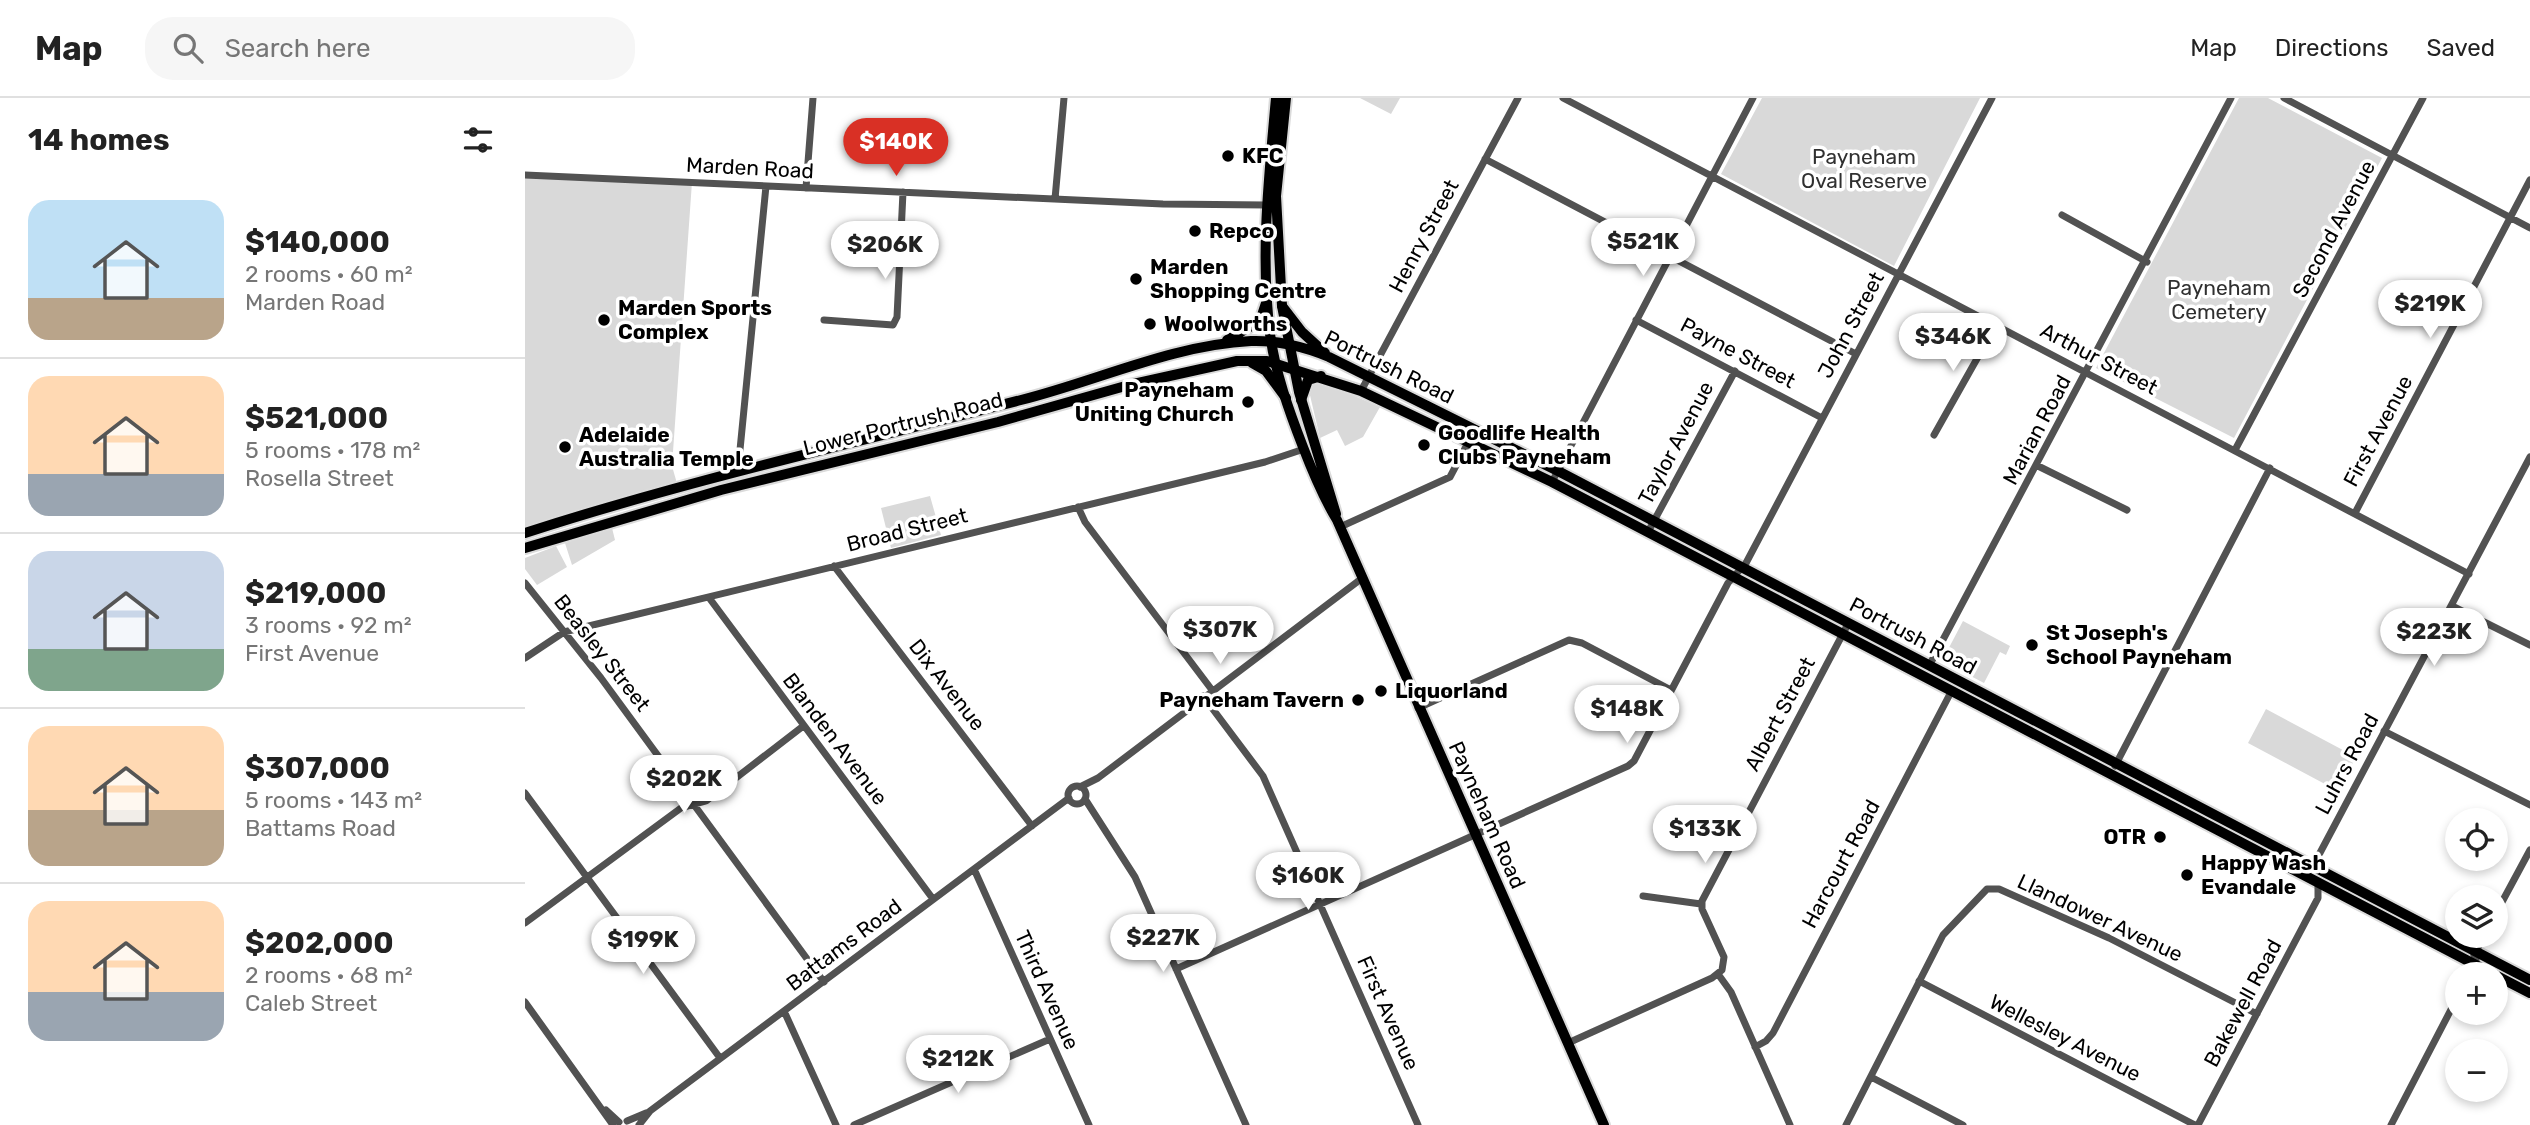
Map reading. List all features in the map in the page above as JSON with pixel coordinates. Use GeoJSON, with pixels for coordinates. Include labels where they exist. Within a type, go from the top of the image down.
{"type":"FeatureCollection","features":[{"type":"Feature","properties":{"kind":"main road","name":"Payneham Road"},"geometry":{"type":"LineString","coordinates":[[1276,98],[1266,205],[1267,300],[1272,343],[1286,398],[1304,449],[1604,1125]]}},
{"type":"Feature","properties":{"kind":"main road","name":"Payneham Road"},"geometry":{"type":"LineString","coordinates":[[1286,98],[1276,196],[1282,306],[1287,346],[1338,524]]}},
{"type":"Feature","properties":{"kind":"main road"},"geometry":{"type":"LineString","coordinates":[[1211,347],[1260,321],[1267,300]]}},
{"type":"Feature","properties":{"kind":"main road"},"geometry":{"type":"LineString","coordinates":[[1282,306],[1302,332],[1329,357]]}},
{"type":"Feature","properties":{"kind":"main road","name":"Lower Portrush Road"},"geometry":{"type":"LineString","coordinates":[[525,533],[738,470],[1020,401],[1151,360],[1249,341],[1272,343]]}},
{"type":"Feature","properties":{"kind":"main road","name":"Portrush Road"},"geometry":{"type":"LineString","coordinates":[[1272,343],[1329,357],[1557,471],[1732,576],[1929,666],[2285,867],[2474,961],[2530,980]]}},
{"type":"Feature","properties":{"kind":"main road"},"geometry":{"type":"LineString","coordinates":[[1245,360],[1266,371],[1286,398]]}},
{"type":"Feature","properties":{"kind":"main road","name":"Lower Portrush Road"},"geometry":{"type":"LineString","coordinates":[[527,547],[761,479],[1245,360],[1277,363],[1293,368]]}},
{"type":"Feature","properties":{"kind":"main road","name":"Portrush Road"},"geometry":{"type":"LineString","coordinates":[[1293,368],[1361,391],[1742,569],[1951,692],[2313,866],[2474,961]]}},
{"type":"Feature","properties":{"kind":"main road"},"geometry":{"type":"LineString","coordinates":[[1301,400],[1308,380],[1321,376]]}},
{"type":"Feature","properties":{"kind":"main road"},"geometry":{"type":"LineString","coordinates":[[999,422],[1020,401],[1047,407]]}},
{"type":"Feature","properties":{"kind":"main road"},"geometry":{"type":"LineString","coordinates":[[721,490],[738,470],[761,479]]}},
{"type":"Feature","properties":{"kind":"main road"},"geometry":{"type":"LineString","coordinates":[[527,547],[539,528],[561,537]]}},
{"type":"Feature","properties":{"kind":"main road"},"geometry":{"type":"LineString","coordinates":[[2285,867],[2313,866],[2325,887]]}},
{"type":"Feature","properties":{"kind":"main road","name":"Portrush Road"},"geometry":{"type":"LineString","coordinates":[[2508,982],[2530,993]]}},
{"type":"Feature","properties":{"kind":"street"},"geometry":{"type":"LineString","coordinates":[[806,188],[813,98]]}},
{"type":"Feature","properties":{"kind":"street"},"geometry":{"type":"LineString","coordinates":[[1055,199],[1064,98]]}},
{"type":"Feature","properties":{"kind":"street","name":"Henry Street"},"geometry":{"type":"LineString","coordinates":[[1361,391],[1518,98]]}},
{"type":"Feature","properties":{"kind":"street","name":"Arthur Street"},"geometry":{"type":"LineString","coordinates":[[1563,98],[2469,574]]}},
{"type":"Feature","properties":{"kind":"street"},"geometry":{"type":"LineString","coordinates":[[1552,482],[1753,98]]}},
{"type":"Feature","properties":{"kind":"street","name":"John Street"},"geometry":{"type":"LineString","coordinates":[[1742,569],[1992,98]]}},
{"type":"Feature","properties":{"kind":"street","name":"Marian Road"},"geometry":{"type":"LineString","coordinates":[[1929,666],[2147,262],[2231,98]]}},
{"type":"Feature","properties":{"kind":"street"},"geometry":{"type":"LineString","coordinates":[[2284,98],[2530,228]]}},
{"type":"Feature","properties":{"kind":"street","name":"Second Avenue"},"geometry":{"type":"LineString","coordinates":[[2235,450],[2423,98]]}},
{"type":"Feature","properties":{"kind":"street"},"geometry":{"type":"LineString","coordinates":[[1485,159],[1856,354]]}},
{"type":"Feature","properties":{"kind":"street","name":"Marden Road"},"geometry":{"type":"LineString","coordinates":[[525,175],[1055,199],[1266,205]]}},
{"type":"Feature","properties":{"kind":"street","name":"First Avenue"},"geometry":{"type":"LineString","coordinates":[[2355,513],[2530,180]]}},
{"type":"Feature","properties":{"kind":"street"},"geometry":{"type":"LineString","coordinates":[[738,470],[766,186]]}},
{"type":"Feature","properties":{"kind":"street"},"geometry":{"type":"LineString","coordinates":[[824,320],[893,325],[897,317],[904,192]]}},
{"type":"Feature","properties":{"kind":"street"},"geometry":{"type":"LineString","coordinates":[[2062,215],[2147,262]]}},
{"type":"Feature","properties":{"kind":"street","name":"Payne Street"},"geometry":{"type":"LineString","coordinates":[[1636,320],[1822,418]]}},
{"type":"Feature","properties":{"kind":"street"},"geometry":{"type":"LineString","coordinates":[[1934,435],[1996,325]]}},
{"type":"Feature","properties":{"kind":"street","name":"Taylor Avenue"},"geometry":{"type":"LineString","coordinates":[[1650,527],[1735,371]]}},
{"type":"Feature","properties":{"kind":"street"},"geometry":{"type":"LineString","coordinates":[[1338,524],[1450,477],[1469,441]]}},
{"type":"Feature","properties":{"kind":"street","name":"Broad Street"},"geometry":{"type":"LineString","coordinates":[[525,658],[564,632],[1274,460],[1304,449]]}},
{"type":"Feature","properties":{"kind":"street","name":"Luhrs Road"},"geometry":{"type":"LineString","coordinates":[[2313,866],[2530,457]]}},
{"type":"Feature","properties":{"kind":"street"},"geometry":{"type":"LineString","coordinates":[[2038,466],[2127,510]]}},
{"type":"Feature","properties":{"kind":"street"},"geometry":{"type":"LineString","coordinates":[[2112,770],[2270,468]]}},
{"type":"Feature","properties":{"kind":"street"},"geometry":{"type":"LineString","coordinates":[[1078,507],[1085,522],[1212,690]]}},
{"type":"Feature","properties":{"kind":"street","name":"Dix Avenue"},"geometry":{"type":"LineString","coordinates":[[834,566],[1032,826]]}},
{"type":"Feature","properties":{"kind":"street"},"geometry":{"type":"LineString","coordinates":[[1176,969],[1631,764],[1732,576],[1742,569]]}},
{"type":"Feature","properties":{"kind":"street"},"geometry":{"type":"LineString","coordinates":[[1078,800],[1098,778],[1203,696],[1361,579]]}},
{"type":"Feature","properties":{"kind":"street","name":"Beasley Street"},"geometry":{"type":"LineString","coordinates":[[525,583],[824,982]]}},
{"type":"Feature","properties":{"kind":"street","name":"Blanden Avenue"},"geometry":{"type":"LineString","coordinates":[[709,599],[933,900]]}},
{"type":"Feature","properties":{"kind":"street"},"geometry":{"type":"LineString","coordinates":[[2452,606],[2530,645]]}},
{"type":"Feature","properties":{"kind":"street","name":"Albert Street"},"geometry":{"type":"LineString","coordinates":[[1702,904],[1845,629]]}},
{"type":"Feature","properties":{"kind":"street"},"geometry":{"type":"LineString","coordinates":[[1419,708],[1569,640],[1582,643],[1671,690]]}},
{"type":"Feature","properties":{"kind":"street","name":"Harcourt Road"},"geometry":{"type":"LineString","coordinates":[[1755,1046],[1766,1041],[1773,1033],[1951,692]]}},
{"type":"Feature","properties":{"kind":"street","name":"First Avenue"},"geometry":{"type":"LineString","coordinates":[[1203,696],[1260,770],[1418,1125]]}},
{"type":"Feature","properties":{"kind":"street"},"geometry":{"type":"LineString","coordinates":[[525,923],[681,808],[706,801],[802,727]]}},
{"type":"Feature","properties":{"kind":"street"},"geometry":{"type":"LineString","coordinates":[[2384,732],[2530,804]]}},
{"type":"Feature","properties":{"kind":"street"},"geometry":{"type":"LineString","coordinates":[[1098,778],[1072,788],[1078,800],[1123,854],[1246,1125]]}},
{"type":"Feature","properties":{"kind":"street"},"geometry":{"type":"LineString","coordinates":[[1078,800],[1080,787]]}},
{"type":"Feature","properties":{"kind":"street"},"geometry":{"type":"LineString","coordinates":[[525,793],[720,1058]]}},
{"type":"Feature","properties":{"kind":"street","name":"Battams Road"},"geometry":{"type":"LineString","coordinates":[[621,1124],[650,1111],[1032,826],[1059,808],[1078,800]]}},
{"type":"Feature","properties":{"kind":"street"},"geometry":{"type":"LineString","coordinates":[[2508,891],[2530,850]]}},
{"type":"Feature","properties":{"kind":"street","name":"Third Avenue"},"geometry":{"type":"LineString","coordinates":[[974,869],[1089,1125]]}},
{"type":"Feature","properties":{"kind":"street"},"geometry":{"type":"LineString","coordinates":[[2318,898],[2325,887]]}},
{"type":"Feature","properties":{"kind":"street","name":"Bakewell Road"},"geometry":{"type":"LineString","coordinates":[[2196,1125],[2325,887]]}},
{"type":"Feature","properties":{"kind":"street","name":"Llandower Avenue"},"geometry":{"type":"LineString","coordinates":[[1846,1125],[1948,926],[1981,893],[1993,888],[2109,938],[2257,1014]]}},
{"type":"Feature","properties":{"kind":"street"},"geometry":{"type":"LineString","coordinates":[[1568,1043],[1718,974],[1724,966],[1724,957],[1702,904],[1643,896]]}},
{"type":"Feature","properties":{"kind":"street"},"geometry":{"type":"LineString","coordinates":[[1718,974],[1731,992],[1790,1125]]}},
{"type":"Feature","properties":{"kind":"street","name":"Wellesley Avenue"},"geometry":{"type":"LineString","coordinates":[[1919,982],[2196,1125]]}},
{"type":"Feature","properties":{"kind":"street"},"geometry":{"type":"LineString","coordinates":[[525,1002],[603,1108],[621,1124]]}},
{"type":"Feature","properties":{"kind":"street"},"geometry":{"type":"LineString","coordinates":[[784,1011],[836,1125]]}},
{"type":"Feature","properties":{"kind":"street"},"geometry":{"type":"LineString","coordinates":[[2391,1125],[2445,1021]]}},
{"type":"Feature","properties":{"kind":"street"},"geometry":{"type":"LineString","coordinates":[[854,1125],[1049,1039]]}},
{"type":"Feature","properties":{"kind":"street"},"geometry":{"type":"LineString","coordinates":[[1871,1077],[1963,1125]]}},
{"type":"Feature","properties":{"kind":"street","name":"Battams Road"},"geometry":{"type":"LineString","coordinates":[[639,1125],[650,1111]]}},
{"type":"Feature","properties":{"kind":"green space"},"geometry":{"type":"Polygon","coordinates":[[[1360,98],[1400,98],[1391,114],[1360,98]]]}},
{"type":"Feature","properties":{"kind":"green space","name":"Payneham Oval Reserve"},"geometry":{"type":"Polygon","coordinates":[[[1762,98],[1980,98],[1894,266],[1721,174],[1762,98]]]}},
{"type":"Feature","properties":{"kind":"green space","name":"Payneham Cemetery"},"geometry":{"type":"Polygon","coordinates":[[[2239,98],[2268,98],[2382,158],[2234,438],[2096,368],[2239,98]]]}},
{"type":"Feature","properties":{"kind":"green space","name":"Marden Sports Complex"},"geometry":{"type":"Polygon","coordinates":[[[525,175],[692,182],[672,466],[678,487],[525,533],[525,175]]]}},
{"type":"Feature","properties":{"kind":"green space"},"geometry":{"type":"Polygon","coordinates":[[[1320,381],[1380,407],[1363,437],[1345,446],[1337,430],[1320,438],[1309,391],[1313,383],[1320,381]]]}},
{"type":"Feature","properties":{"kind":"green space"},"geometry":{"type":"Polygon","coordinates":[[[930,496],[941,535],[891,548],[881,508],[930,496]]]}},
{"type":"Feature","properties":{"kind":"green space"},"geometry":{"type":"Polygon","coordinates":[[[612,528],[615,540],[572,565],[565,543],[612,528]]]}},
{"type":"Feature","properties":{"kind":"green space"},"geometry":{"type":"Polygon","coordinates":[[[556,546],[567,567],[537,585],[525,569],[525,558],[556,546]]]}},
{"type":"Feature","properties":{"kind":"green space"},"geometry":{"type":"Polygon","coordinates":[[[1963,621],[2010,646],[2006,655],[2000,652],[1984,683],[1942,661],[1963,621]]]}},
{"type":"Feature","properties":{"kind":"green space"},"geometry":{"type":"Polygon","coordinates":[[[2266,709],[2356,757],[2338,791],[2248,743],[2266,709]]]}},
{"type":"Feature","properties":{"kind":"place","name":"KFC"},"geometry":{"type":"Point","coordinates":[1228,156]}},
{"type":"Feature","properties":{"kind":"place","name":"Repco"},"geometry":{"type":"Point","coordinates":[1195,231]}},
{"type":"Feature","properties":{"kind":"place","name":"Marden Shopping Centre"},"geometry":{"type":"Point","coordinates":[1136,279]}},
{"type":"Feature","properties":{"kind":"place","name":"Marden Sports Complex"},"geometry":{"type":"Point","coordinates":[604,320]}},
{"type":"Feature","properties":{"kind":"place","name":"Woolworths"},"geometry":{"type":"Point","coordinates":[1150,324]}},
{"type":"Feature","properties":{"kind":"place","name":"Payneham Uniting Church"},"geometry":{"type":"Point","coordinates":[1248,402]}},
{"type":"Feature","properties":{"kind":"place","name":"Goodlife Health Clubs Payneham"},"geometry":{"type":"Point","coordinates":[1424,445]}},
{"type":"Feature","properties":{"kind":"place","name":"Adelaide Australia Temple"},"geometry":{"type":"Point","coordinates":[565,447]}},
{"type":"Feature","properties":{"kind":"place","name":"St Joseph's School Payneham"},"geometry":{"type":"Point","coordinates":[2032,645]}},
{"type":"Feature","properties":{"kind":"place","name":"Liquorland"},"geometry":{"type":"Point","coordinates":[1381,691]}},
{"type":"Feature","properties":{"kind":"place","name":"Payneham Tavern"},"geometry":{"type":"Point","coordinates":[1358,700]}},
{"type":"Feature","properties":{"kind":"place","name":"OTR"},"geometry":{"type":"Point","coordinates":[2160,837]}},
{"type":"Feature","properties":{"kind":"place","name":"Happy Wash Evandale"},"geometry":{"type":"Point","coordinates":[2187,875]}}]}
